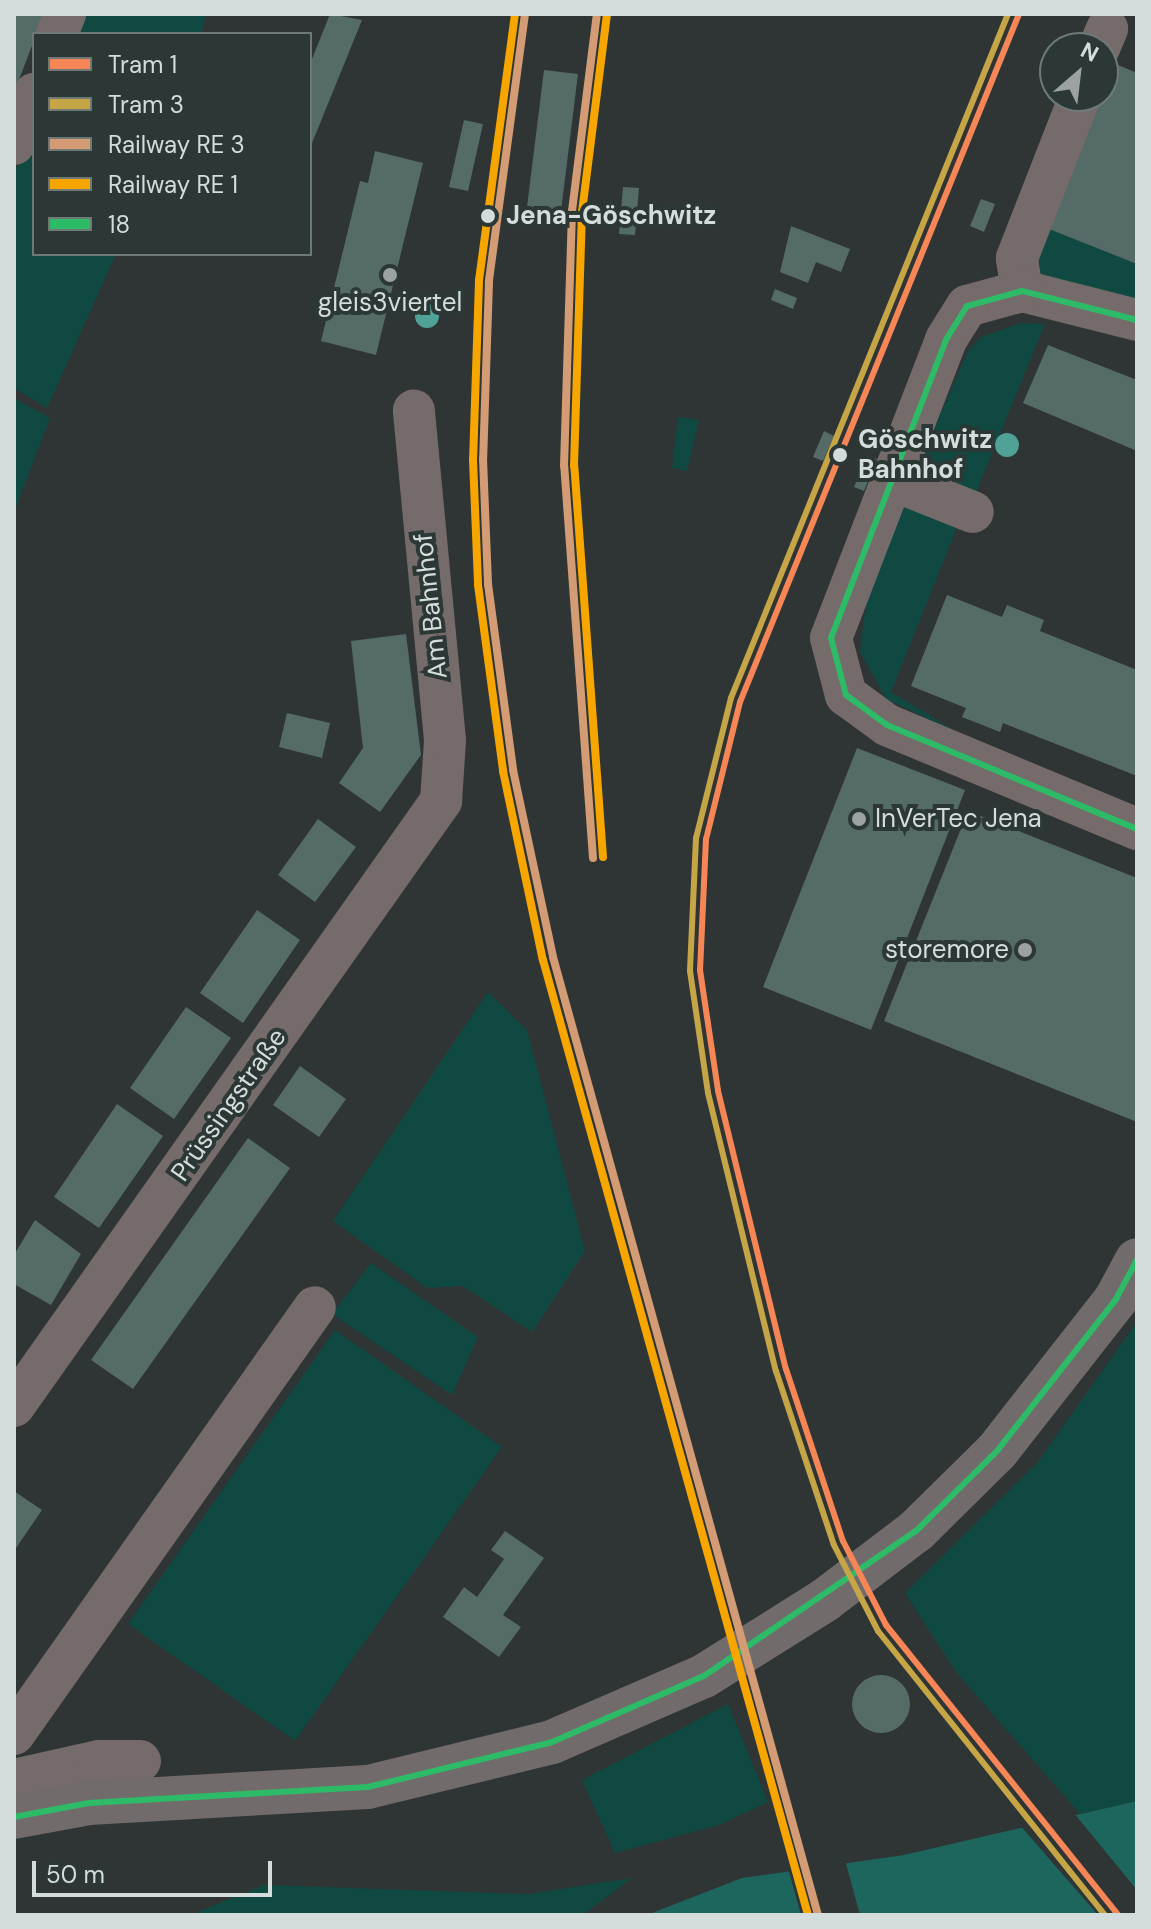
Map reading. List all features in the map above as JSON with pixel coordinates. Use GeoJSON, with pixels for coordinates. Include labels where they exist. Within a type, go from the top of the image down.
{"type":"FeatureCollection","features":[{"type":"Feature","properties":{"kind":"main road"},"geometry":{"type":"LineString","coordinates":[[14,1817],[89,1803],[368,1787],[552,1742],[755,1648],[916,1531],[997,1451],[1116,1299],[1137,1260]]}},
{"type":"Feature","properties":{"kind":"street"},"geometry":{"type":"LineString","coordinates":[[14,144],[32,99]]}},
{"type":"Feature","properties":{"kind":"street"},"geometry":{"type":"LineString","coordinates":[[1022,291],[1017,258],[1074,112]]}},
{"type":"Feature","properties":{"kind":"street"},"geometry":{"type":"LineString","coordinates":[[1137,320],[1022,291],[977,298],[956,318],[834,619],[832,661],[846,695],[887,725],[1137,829]]}},
{"type":"Feature","properties":{"kind":"street","name":"Am Bahnhof"},"geometry":{"type":"LineString","coordinates":[[414,410],[445,740],[441,801]]}},
{"type":"Feature","properties":{"kind":"street"},"geometry":{"type":"LineString","coordinates":[[890,479],[973,512]]}},
{"type":"Feature","properties":{"kind":"street","name":"Prüssingstraße"},"geometry":{"type":"LineString","coordinates":[[14,1406],[441,801]]}},
{"type":"Feature","properties":{"kind":"street"},"geometry":{"type":"LineString","coordinates":[[14,1734],[315,1307]]}},
{"type":"Feature","properties":{"kind":"street"},"geometry":{"type":"LineString","coordinates":[[14,1780],[99,1761],[140,1761]]}},
{"type":"Feature","properties":{"kind":"shaded area"},"geometry":{"type":"Polygon","coordinates":[[[76,14],[206,14],[202,32],[69,32],[76,14]]]}},
{"type":"Feature","properties":{"kind":"shaded area"},"geometry":{"type":"Polygon","coordinates":[[[32,127],[32,256],[115,256],[47,408],[14,388],[14,174],[32,127]]]}},
{"type":"Feature","properties":{"kind":"shaded area"},"geometry":{"type":"Polygon","coordinates":[[[1044,227],[1137,264],[1137,301],[1040,276],[1033,255],[1044,227]]]}},
{"type":"Feature","properties":{"kind":"shaded area"},"geometry":{"type":"Polygon","coordinates":[[[1021,323],[1045,324],[975,495],[917,468],[968,351],[981,337],[1021,323]]]}},
{"type":"Feature","properties":{"kind":"shaded area"},"geometry":{"type":"Polygon","coordinates":[[[14,398],[50,418],[14,512],[14,398]]]}},
{"type":"Feature","properties":{"kind":"shaded area"},"geometry":{"type":"Polygon","coordinates":[[[678,417],[699,420],[687,471],[672,468],[678,417]]]}},
{"type":"Feature","properties":{"kind":"shaded area"},"geometry":{"type":"Polygon","coordinates":[[[904,507],[958,525],[891,692],[957,732],[886,699],[860,652],[867,594],[904,507]]]}},
{"type":"Feature","properties":{"kind":"shaded area"},"geometry":{"type":"Polygon","coordinates":[[[488,992],[527,1030],[585,1251],[532,1332],[463,1286],[427,1288],[333,1221],[488,992]]]}},
{"type":"Feature","properties":{"kind":"shaded area"},"geometry":{"type":"Polygon","coordinates":[[[371,1263],[478,1337],[452,1395],[332,1314],[371,1263]]]}},
{"type":"Feature","properties":{"kind":"shaded area"},"geometry":{"type":"Polygon","coordinates":[[[1137,1322],[1137,1801],[1080,1814],[956,1672],[905,1593],[1037,1463],[1137,1322]]]}},
{"type":"Feature","properties":{"kind":"shaded area"},"geometry":{"type":"Polygon","coordinates":[[[335,1330],[502,1447],[295,1741],[128,1624],[335,1330]]]}},
{"type":"Feature","properties":{"kind":"shaded area"},"geometry":{"type":"Polygon","coordinates":[[[728,1704],[768,1802],[719,1825],[615,1853],[582,1780],[728,1704]]]}},
{"type":"Feature","properties":{"kind":"shaded area"},"geometry":{"type":"Polygon","coordinates":[[[1137,1801],[1137,1915],[647,1915],[742,1878],[904,1855],[1137,1801]]]}},
{"type":"Feature","properties":{"kind":"shaded area"},"geometry":{"type":"Polygon","coordinates":[[[632,1878],[583,1915],[190,1915],[264,1885],[528,1894],[632,1878]]]}},
{"type":"Feature","properties":{"kind":"pier"},"geometry":{"type":"Polygon","coordinates":[[[1073,1812],[1137,1890],[1137,1915],[1098,1915],[1019,1824],[1073,1812]]]}},
{"type":"Feature","properties":{"kind":"pier"},"geometry":{"type":"Polygon","coordinates":[[[845,1860],[860,1915],[801,1915],[788,1868],[845,1860]]]}},
{"type":"Feature","properties":{"kind":"building"},"geometry":{"type":"Polygon","coordinates":[[[14,14],[44,14],[37,32],[32,32],[32,46],[14,93],[14,14]]]}},
{"type":"Feature","properties":{"kind":"building"},"geometry":{"type":"Polygon","coordinates":[[[330,14],[362,20],[312,143],[312,59],[330,14]]]}},
{"type":"Feature","properties":{"kind":"building"},"geometry":{"type":"Polygon","coordinates":[[[1119,65],[1137,73],[1137,264],[1044,227],[1091,112],[1119,112],[1119,65]]]}},
{"type":"Feature","properties":{"kind":"building"},"geometry":{"type":"Polygon","coordinates":[[[544,70],[578,74],[560,219],[526,215],[544,70]]]}},
{"type":"Feature","properties":{"kind":"building"},"geometry":{"type":"Polygon","coordinates":[[[464,120],[483,124],[468,191],[449,187],[464,120]]]}},
{"type":"Feature","properties":{"kind":"building"},"geometry":{"type":"Polygon","coordinates":[[[375,151],[423,163],[376,355],[321,341],[360,181],[368,183],[375,151]]]}},
{"type":"Feature","properties":{"kind":"building"},"geometry":{"type":"Polygon","coordinates":[[[623,187],[639,188],[635,235],[619,234],[623,187]]]}},
{"type":"Feature","properties":{"kind":"building"},"geometry":{"type":"Polygon","coordinates":[[[981,199],[995,204],[984,232],[970,226],[981,199]]]}},
{"type":"Feature","properties":{"kind":"building"},"geometry":{"type":"Polygon","coordinates":[[[791,226],[850,249],[841,272],[816,262],[808,283],[780,272],[791,226]]]}},
{"type":"Feature","properties":{"kind":"building"},"geometry":{"type":"Polygon","coordinates":[[[775,289],[797,298],[793,309],[771,300],[775,289]]]}},
{"type":"Feature","properties":{"kind":"building"},"geometry":{"type":"Polygon","coordinates":[[[1048,345],[1137,380],[1137,451],[1023,403],[1048,345]]]}},
{"type":"Feature","properties":{"kind":"building"},"geometry":{"type":"Polygon","coordinates":[[[824,431],[834,436],[823,461],[813,457],[824,431]]]}},
{"type":"Feature","properties":{"kind":"building"},"geometry":{"type":"Polygon","coordinates":[[[867,455],[877,459],[864,491],[854,487],[867,455]]]}},
{"type":"Feature","properties":{"kind":"building"},"geometry":{"type":"Polygon","coordinates":[[[947,595],[1002,617],[1007,605],[1044,620],[1040,631],[1137,670],[1137,776],[1003,723],[1000,732],[962,717],[966,708],[911,686],[947,595]]]}},
{"type":"Feature","properties":{"kind":"building"},"geometry":{"type":"Polygon","coordinates":[[[406,634],[421,755],[380,812],[339,783],[363,748],[351,641],[406,634]]]}},
{"type":"Feature","properties":{"kind":"building"},"geometry":{"type":"Polygon","coordinates":[[[287,713],[330,723],[322,758],[279,747],[287,713]]]}},
{"type":"Feature","properties":{"kind":"building"},"geometry":{"type":"Polygon","coordinates":[[[857,748],[965,790],[871,1030],[763,987],[857,748]]]}},
{"type":"Feature","properties":{"kind":"building","name":"storemore"},"geometry":{"type":"Polygon","coordinates":[[[968,811],[1137,878],[1137,1122],[884,1021],[968,811]]]}},
{"type":"Feature","properties":{"kind":"building"},"geometry":{"type":"Polygon","coordinates":[[[318,819],[356,847],[315,902],[278,875],[318,819]]]}},
{"type":"Feature","properties":{"kind":"building"},"geometry":{"type":"Polygon","coordinates":[[[257,910],[300,940],[243,1023],[200,993],[257,910]]]}},
{"type":"Feature","properties":{"kind":"building"},"geometry":{"type":"Polygon","coordinates":[[[186,1007],[231,1038],[174,1119],[130,1088],[186,1007]]]}},
{"type":"Feature","properties":{"kind":"building"},"geometry":{"type":"Polygon","coordinates":[[[300,1066],[346,1099],[319,1137],[273,1105],[300,1066]]]}},
{"type":"Feature","properties":{"kind":"building"},"geometry":{"type":"Polygon","coordinates":[[[117,1104],[163,1136],[99,1228],[54,1197],[117,1104]]]}},
{"type":"Feature","properties":{"kind":"building"},"geometry":{"type":"Polygon","coordinates":[[[248,1138],[290,1168],[133,1389],[91,1360],[248,1138]]]}},
{"type":"Feature","properties":{"kind":"building"},"geometry":{"type":"Polygon","coordinates":[[[35,1220],[81,1254],[51,1305],[14,1284],[14,1255],[35,1220]]]}},
{"type":"Feature","properties":{"kind":"building"},"geometry":{"type":"Polygon","coordinates":[[[14,1491],[42,1510],[14,1551],[14,1491]]]}},
{"type":"Feature","properties":{"kind":"building"},"geometry":{"type":"Polygon","coordinates":[[[505,1531],[544,1558],[503,1615],[521,1627],[499,1657],[443,1617],[464,1587],[477,1597],[504,1559],[491,1550],[505,1531]]]}},
{"type":"Feature","properties":{"kind":"building"},"geometry":{"type":"Polygon","coordinates":[[[881,1675],[901,1684],[910,1704],[901,1724],[881,1733],[861,1724],[852,1704],[861,1684],[881,1675]]]}},
{"type":"Feature","properties":{"kind":"tram line","name":"3"},"geometry":{"type":"LineString","coordinates":[[1008,14],[731,698],[696,838],[690,971],[708,1093],[776,1371],[834,1545],[878,1631],[1105,1915]]}},
{"type":"Feature","properties":{"kind":"tram line","name":"1"},"geometry":{"type":"LineString","coordinates":[[1019,14],[740,702],[706,839],[700,970],[718,1091],[786,1369],[843,1541],[886,1625],[1118,1915]]}},
{"type":"Feature","properties":{"kind":"transit line"},"geometry":{"type":"LineString","coordinates":[[515,14],[479,281],[473,459],[478,585],[503,771],[543,960],[808,1915]]}},
{"type":"Feature","properties":{"kind":"transit line"},"geometry":{"type":"LineString","coordinates":[[525,14],[489,282],[483,459],[488,584],[513,770],[553,957],[818,1915]]}},
{"type":"Feature","properties":{"kind":"transit line"},"geometry":{"type":"LineString","coordinates":[[593,858],[564,466],[572,211],[597,14]]}},
{"type":"Feature","properties":{"kind":"transit line"},"geometry":{"type":"LineString","coordinates":[[603,857],[574,466],[582,212],[607,15]]}},
{"type":"Feature","properties":{"kind":"transit line","name":"18"},"geometry":{"type":"LineString","coordinates":[[1137,320],[1022,291],[967,306],[946,340],[831,638],[846,695],[887,725],[1137,829]]}},
{"type":"Feature","properties":{"kind":"transit line","name":"18"},"geometry":{"type":"LineString","coordinates":[[14,1817],[89,1803],[368,1787],[552,1742],[704,1676],[916,1531],[997,1451],[1116,1299],[1137,1260]]}},
{"type":"Feature","properties":{"kind":"place","name":"Jena-Göschwitz"},"geometry":{"type":"Point","coordinates":[488,216]}},
{"type":"Feature","properties":{"kind":"place","name":"gleis3viertel"},"geometry":{"type":"Point","coordinates":[390,275]}},
{"type":"Feature","properties":{"kind":"place","name":"Göschwitz Bahnhof"},"geometry":{"type":"Point","coordinates":[840,455]}},
{"type":"Feature","properties":{"kind":"place","name":"InVerTec Jena"},"geometry":{"type":"Point","coordinates":[859,819]}},
{"type":"Feature","properties":{"kind":"place","name":"storemore"},"geometry":{"type":"Point","coordinates":[1025,950]}}]}
